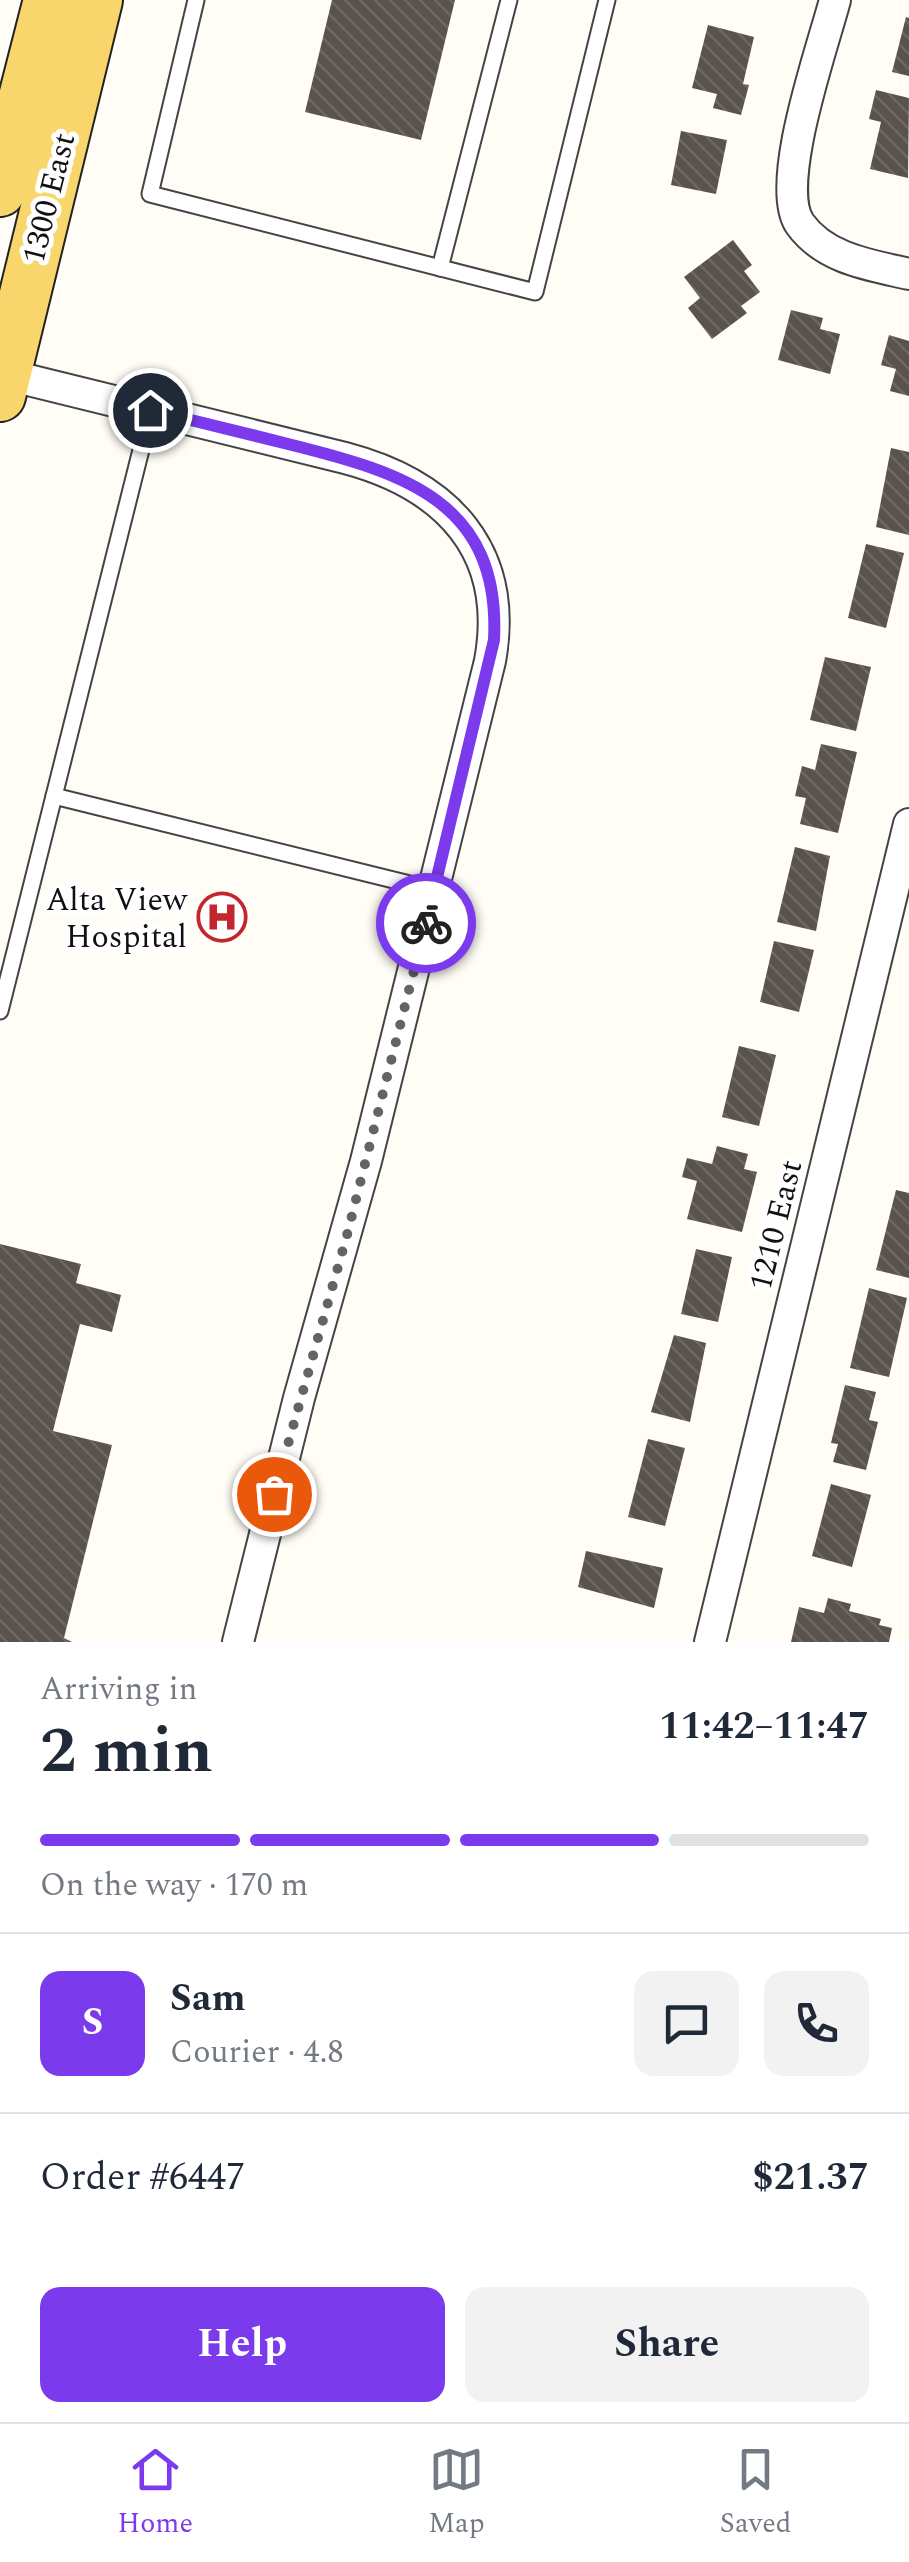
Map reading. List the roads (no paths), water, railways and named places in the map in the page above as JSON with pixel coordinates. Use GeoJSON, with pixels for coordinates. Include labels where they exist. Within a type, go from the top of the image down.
{"type":"FeatureCollection","features":[{"type":"Feature","properties":{"kind":"main road","name":"1300 East"},"geometry":{"type":"LineString","coordinates":[[0,191],[49,0]]}},
{"type":"Feature","properties":{"kind":"main road","name":"1300 East"},"geometry":{"type":"LineString","coordinates":[[2,381],[97,0]]}},
{"type":"Feature","properties":{"kind":"street"},"geometry":{"type":"LineString","coordinates":[[835,0],[795,159],[792,191],[798,222],[819,244],[846,259],[909,274]]}},
{"type":"Feature","properties":{"kind":"street"},"geometry":{"type":"LineString","coordinates":[[2,381],[150,410],[398,475],[444,506],[471,539],[489,578],[494,640],[434,890],[238,1642]]}},
{"type":"Feature","properties":{"kind":"street","name":"1210 East"},"geometry":{"type":"LineString","coordinates":[[710,1642],[909,824]]}},
{"type":"Feature","properties":{"kind":"lane"},"geometry":{"type":"LineString","coordinates":[[196,0],[150,194],[536,292],[607,0]]}},
{"type":"Feature","properties":{"kind":"lane"},"geometry":{"type":"LineString","coordinates":[[440,268],[509,0]]}},
{"type":"Feature","properties":{"kind":"lane"},"geometry":{"type":"LineString","coordinates":[[0,1011],[150,410]]}},
{"type":"Feature","properties":{"kind":"lane"},"geometry":{"type":"LineString","coordinates":[[54,796],[434,890]]}},
{"type":"Feature","properties":{"kind":"place","name":"Alta View Hospital"},"geometry":{"type":"Point","coordinates":[222,917]}}]}
